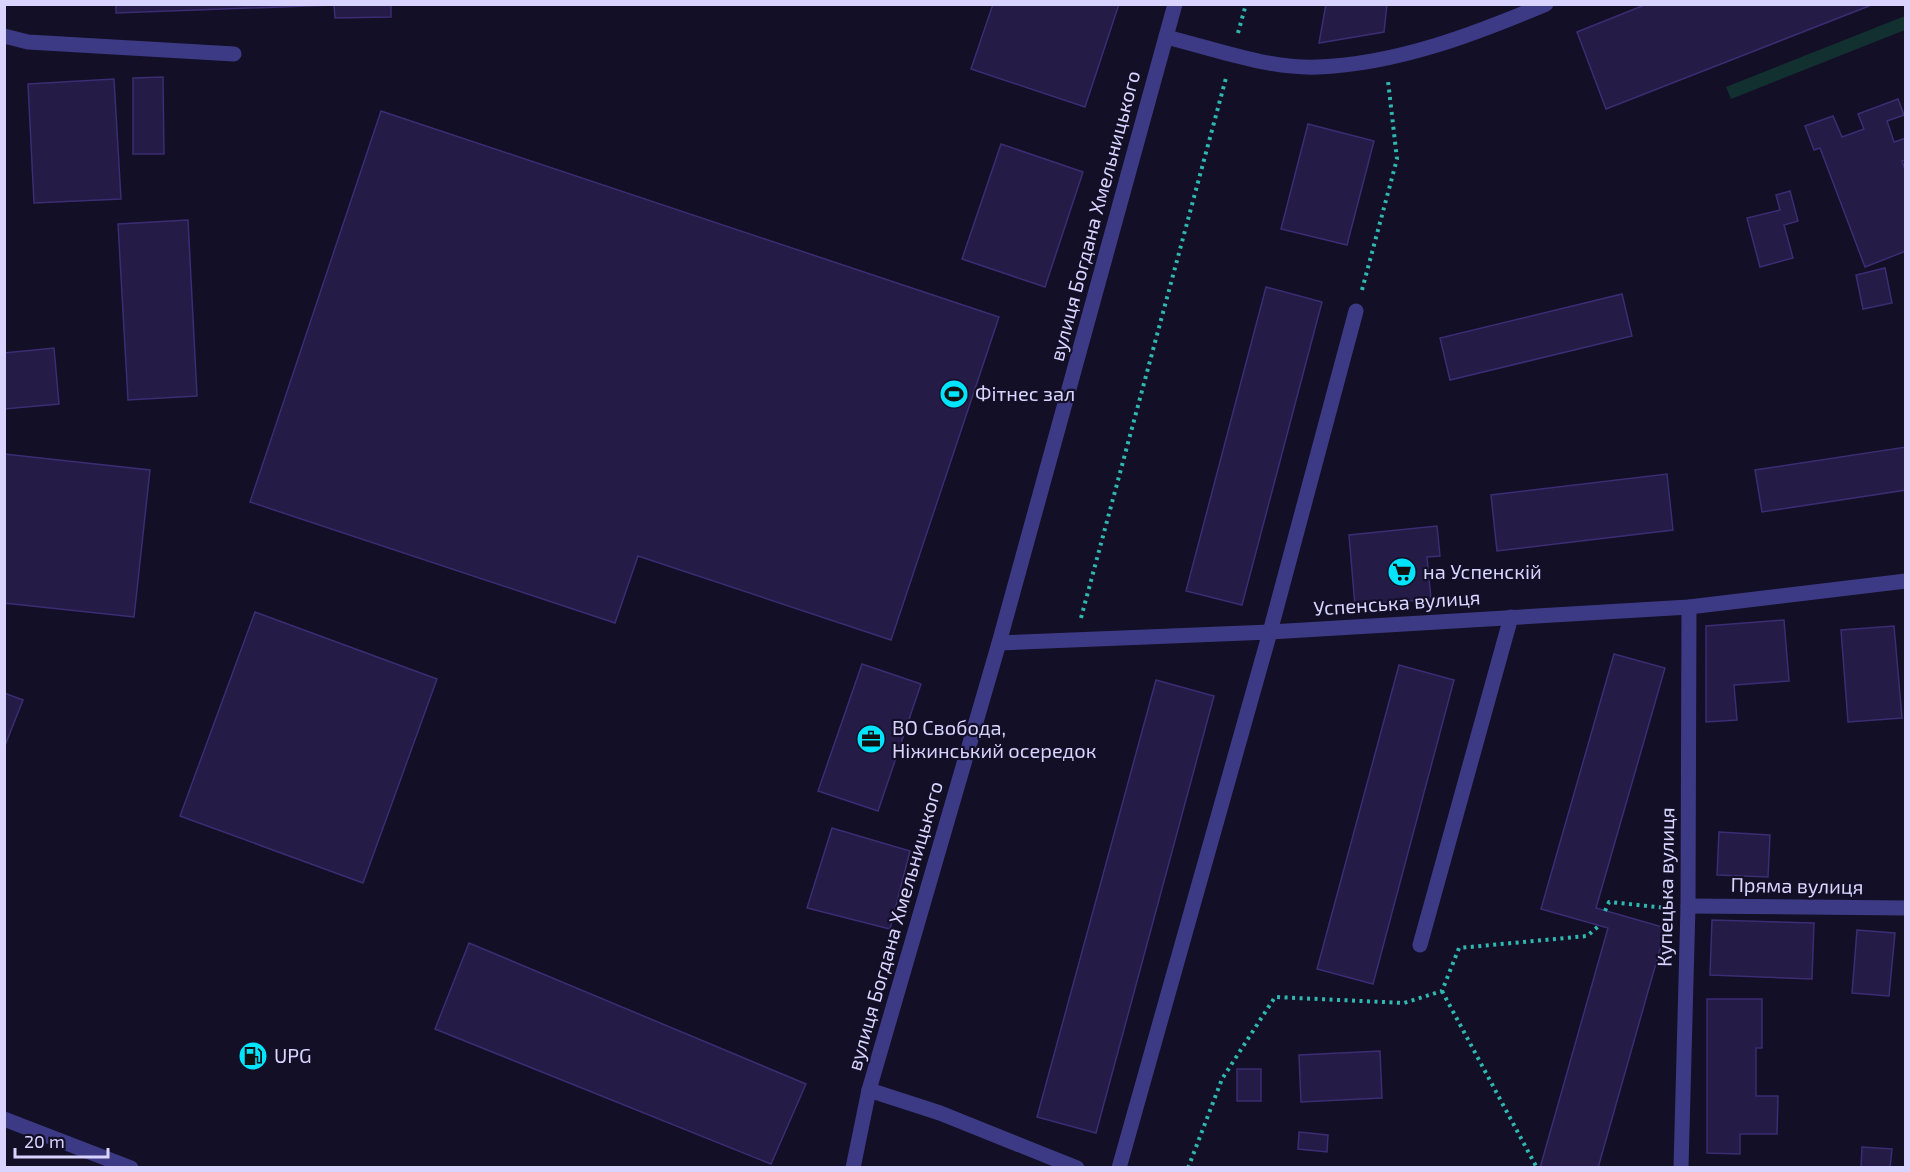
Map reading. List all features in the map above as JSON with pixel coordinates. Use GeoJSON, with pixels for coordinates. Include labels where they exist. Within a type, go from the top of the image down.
{"type":"FeatureCollection","features":[{"type":"Feature","properties":{"kind":"street","name":"вулиця Богдана Хмельницького"},"geometry":{"type":"LineString","coordinates":[[853,1167],[869,1090],[999,643],[1175,4]]}},
{"type":"Feature","properties":{"kind":"street"},"geometry":{"type":"LineString","coordinates":[[1166,37],[1279,64],[1318,67],[1386,59],[1487,29],[1546,4]]}},
{"type":"Feature","properties":{"kind":"street"},"geometry":{"type":"LineString","coordinates":[[4,36],[28,42],[234,54]]}},
{"type":"Feature","properties":{"kind":"street"},"geometry":{"type":"LineString","coordinates":[[1119,1167],[1270,632],[1356,311]]}},
{"type":"Feature","properties":{"kind":"street","name":"Успенська вулиця"},"geometry":{"type":"LineString","coordinates":[[999,643],[1270,632],[1689,607],[1905,581]]}},
{"type":"Feature","properties":{"kind":"street","name":"Купецька вулиця"},"geometry":{"type":"LineString","coordinates":[[1681,1167],[1688,906],[1689,607]]}},
{"type":"Feature","properties":{"kind":"street"},"geometry":{"type":"LineString","coordinates":[[1420,945],[1511,617]]}},
{"type":"Feature","properties":{"kind":"street","name":"Пряма вулиця"},"geometry":{"type":"LineString","coordinates":[[1688,906],[1905,908]]}},
{"type":"Feature","properties":{"kind":"street"},"geometry":{"type":"LineString","coordinates":[[869,1090],[940,1113],[1077,1167]]}},
{"type":"Feature","properties":{"kind":"street"},"geometry":{"type":"LineString","coordinates":[[4,1119],[131,1167]]}},
{"type":"Feature","properties":{"kind":"path"},"geometry":{"type":"LineString","coordinates":[[1075,641],[1246,4]]}},
{"type":"Feature","properties":{"kind":"path"},"geometry":{"type":"LineString","coordinates":[[1356,311],[1397,159],[1386,59]]}},
{"type":"Feature","properties":{"kind":"path"},"geometry":{"type":"LineString","coordinates":[[1605,911],[1609,902],[1661,909],[1688,906]]}},
{"type":"Feature","properties":{"kind":"path"},"geometry":{"type":"LineString","coordinates":[[1537,1167],[1442,991],[1459,948],[1587,936],[1600,926]]}},
{"type":"Feature","properties":{"kind":"path"},"geometry":{"type":"LineString","coordinates":[[1188,1167],[1222,1079],[1275,997],[1404,1003],[1442,991]]}},
{"type":"Feature","properties":{"kind":"green space"},"geometry":{"type":"Polygon","coordinates":[[[1905,16],[1905,30],[1731,99],[1726,87],[1905,16]]]}},
{"type":"Feature","properties":{"kind":"building"},"geometry":{"type":"Polygon","coordinates":[[[116,4],[333,4],[333,5],[116,13],[116,4]]]}},
{"type":"Feature","properties":{"kind":"building"},"geometry":{"type":"Polygon","coordinates":[[[334,4],[391,4],[391,17],[335,18],[334,4]]]}},
{"type":"Feature","properties":{"kind":"building"},"geometry":{"type":"Polygon","coordinates":[[[993,4],[1119,4],[1085,107],[971,69],[993,4]]]}},
{"type":"Feature","properties":{"kind":"building"},"geometry":{"type":"Polygon","coordinates":[[[1326,4],[1387,4],[1384,32],[1319,43],[1326,4]]]}},
{"type":"Feature","properties":{"kind":"building"},"geometry":{"type":"Polygon","coordinates":[[[1647,4],[1868,4],[1869,6],[1606,109],[1577,32],[1647,4]]]}},
{"type":"Feature","properties":{"kind":"building"},"geometry":{"type":"Polygon","coordinates":[[[163,77],[164,154],[133,154],[133,78],[163,77]]]}},
{"type":"Feature","properties":{"kind":"building"},"geometry":{"type":"Polygon","coordinates":[[[114,79],[121,199],[34,203],[28,84],[114,79]]]}},
{"type":"Feature","properties":{"kind":"building"},"geometry":{"type":"Polygon","coordinates":[[[1898,99],[1904,115],[1887,121],[1894,142],[1906,138],[1906,160],[1902,161],[1906,172],[1906,251],[1865,267],[1820,148],[1814,150],[1805,126],[1833,116],[1842,137],[1864,129],[1858,114],[1898,99]]]}},
{"type":"Feature","properties":{"kind":"building"},"geometry":{"type":"Polygon","coordinates":[[[381,111],[999,317],[891,640],[638,556],[615,623],[250,502],[381,111]]]}},
{"type":"Feature","properties":{"kind":"building"},"geometry":{"type":"Polygon","coordinates":[[[1308,124],[1374,141],[1347,245],[1281,229],[1308,124]]]}},
{"type":"Feature","properties":{"kind":"building"},"geometry":{"type":"Polygon","coordinates":[[[1001,144],[1083,172],[1045,287],[962,259],[1001,144]]]}},
{"type":"Feature","properties":{"kind":"building"},"geometry":{"type":"Polygon","coordinates":[[[1790,191],[1798,221],[1784,225],[1793,258],[1760,267],[1747,218],[1780,210],[1776,195],[1790,191]]]}},
{"type":"Feature","properties":{"kind":"building"},"geometry":{"type":"Polygon","coordinates":[[[188,220],[197,396],[128,400],[118,224],[188,220]]]}},
{"type":"Feature","properties":{"kind":"building"},"geometry":{"type":"Polygon","coordinates":[[[1885,268],[1892,303],[1863,309],[1856,275],[1885,268]]]}},
{"type":"Feature","properties":{"kind":"building"},"geometry":{"type":"Polygon","coordinates":[[[1266,287],[1322,302],[1242,605],[1186,591],[1266,287]]]}},
{"type":"Feature","properties":{"kind":"building"},"geometry":{"type":"Polygon","coordinates":[[[1622,294],[1632,336],[1450,380],[1440,338],[1622,294]]]}},
{"type":"Feature","properties":{"kind":"building"},"geometry":{"type":"Polygon","coordinates":[[[54,348],[59,404],[4,409],[4,353],[54,348]]]}},
{"type":"Feature","properties":{"kind":"building"},"geometry":{"type":"Polygon","coordinates":[[[1906,447],[1906,490],[1762,512],[1755,470],[1906,447]]]}},
{"type":"Feature","properties":{"kind":"building"},"geometry":{"type":"Polygon","coordinates":[[[4,454],[150,470],[134,617],[4,603],[4,454]]]}},
{"type":"Feature","properties":{"kind":"building"},"geometry":{"type":"Polygon","coordinates":[[[1667,474],[1673,530],[1497,551],[1491,495],[1667,474]]]}},
{"type":"Feature","properties":{"kind":"building"},"geometry":{"type":"Polygon","coordinates":[[[1437,526],[1440,556],[1427,557],[1431,599],[1355,606],[1349,535],[1437,526]]]}},
{"type":"Feature","properties":{"kind":"building"},"geometry":{"type":"Polygon","coordinates":[[[255,612],[437,679],[363,883],[180,816],[255,612]]]}},
{"type":"Feature","properties":{"kind":"building"},"geometry":{"type":"Polygon","coordinates":[[[1784,620],[1789,681],[1734,685],[1737,720],[1706,722],[1706,626],[1784,620]]]}},
{"type":"Feature","properties":{"kind":"building"},"geometry":{"type":"Polygon","coordinates":[[[1894,626],[1902,718],[1848,722],[1841,630],[1894,626]]]}},
{"type":"Feature","properties":{"kind":"building"},"geometry":{"type":"Polygon","coordinates":[[[1614,654],[1665,668],[1596,908],[1666,928],[1598,1168],[1540,1168],[1608,928],[1541,909],[1614,654]]]}},
{"type":"Feature","properties":{"kind":"building"},"geometry":{"type":"Polygon","coordinates":[[[862,664],[921,684],[878,811],[818,791],[862,664]]]}},
{"type":"Feature","properties":{"kind":"building"},"geometry":{"type":"Polygon","coordinates":[[[1399,665],[1454,680],[1373,984],[1317,969],[1399,665]]]}},
{"type":"Feature","properties":{"kind":"building"},"geometry":{"type":"Polygon","coordinates":[[[1156,680],[1214,696],[1096,1133],[1037,1117],[1156,680]]]}},
{"type":"Feature","properties":{"kind":"building"},"geometry":{"type":"Polygon","coordinates":[[[4,693],[23,700],[4,748],[4,693]]]}},
{"type":"Feature","properties":{"kind":"building"},"geometry":{"type":"Polygon","coordinates":[[[832,828],[910,851],[890,929],[807,908],[832,828]]]}},
{"type":"Feature","properties":{"kind":"building"},"geometry":{"type":"Polygon","coordinates":[[[1719,832],[1770,835],[1768,877],[1717,875],[1719,832]]]}},
{"type":"Feature","properties":{"kind":"building"},"geometry":{"type":"Polygon","coordinates":[[[1712,920],[1814,923],[1812,979],[1710,975],[1712,920]]]}},
{"type":"Feature","properties":{"kind":"building"},"geometry":{"type":"Polygon","coordinates":[[[1857,930],[1895,933],[1889,996],[1852,993],[1857,930]]]}},
{"type":"Feature","properties":{"kind":"building"},"geometry":{"type":"Polygon","coordinates":[[[469,943],[806,1084],[771,1164],[435,1029],[469,943]]]}},
{"type":"Feature","properties":{"kind":"building"},"geometry":{"type":"Polygon","coordinates":[[[1707,999],[1762,999],[1762,1048],[1756,1048],[1756,1096],[1778,1096],[1777,1134],[1740,1134],[1740,1154],[1707,1153],[1707,999]]]}},
{"type":"Feature","properties":{"kind":"building"},"geometry":{"type":"Polygon","coordinates":[[[1380,1051],[1382,1098],[1301,1102],[1299,1055],[1380,1051]]]}},
{"type":"Feature","properties":{"kind":"building"},"geometry":{"type":"Polygon","coordinates":[[[1237,1069],[1261,1069],[1261,1101],[1237,1101],[1237,1069]]]}},
{"type":"Feature","properties":{"kind":"building"},"geometry":{"type":"Polygon","coordinates":[[[1299,1132],[1328,1135],[1327,1152],[1298,1149],[1299,1132]]]}},
{"type":"Feature","properties":{"kind":"building"},"geometry":{"type":"Polygon","coordinates":[[[1862,1147],[1892,1149],[1890,1168],[1861,1168],[1862,1147]]]}},
{"type":"Feature","properties":{"kind":"place","name":"Фітнес зал"},"geometry":{"type":"Point","coordinates":[954,394]}},
{"type":"Feature","properties":{"kind":"place","name":"на Успенскій"},"geometry":{"type":"Point","coordinates":[1402,572]}},
{"type":"Feature","properties":{"kind":"place","name":"ВО Свобода, Ніжинський осередок"},"geometry":{"type":"Point","coordinates":[871,739]}},
{"type":"Feature","properties":{"kind":"place","name":"UPG"},"geometry":{"type":"Point","coordinates":[253,1056]}}]}
